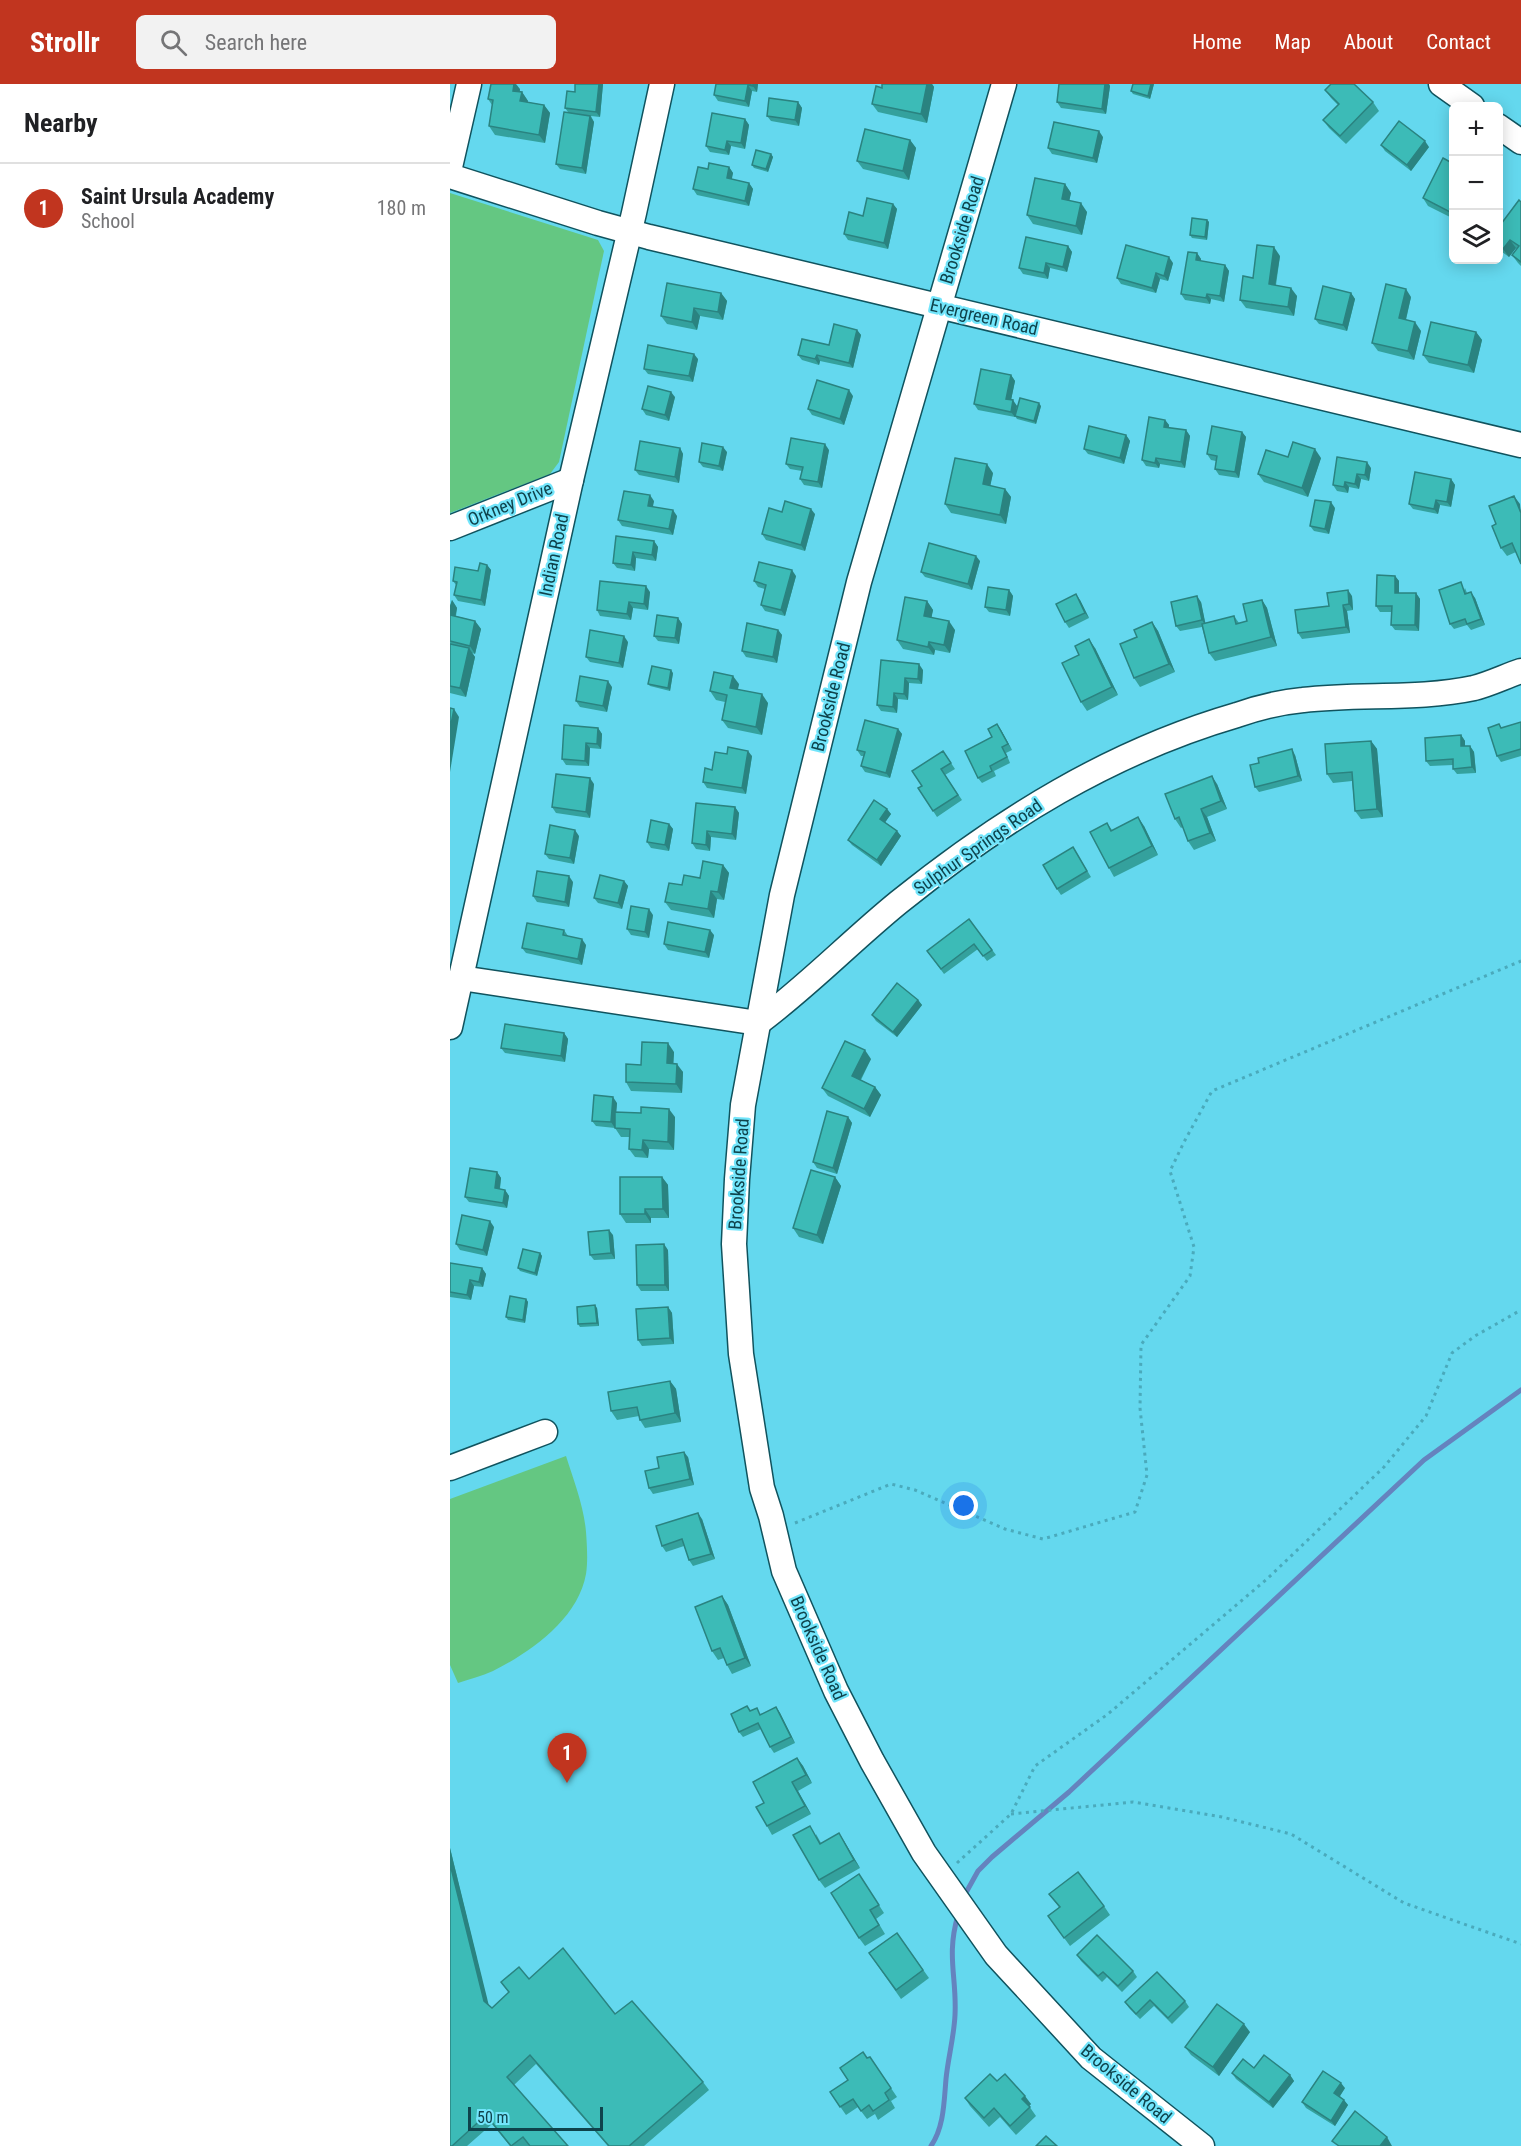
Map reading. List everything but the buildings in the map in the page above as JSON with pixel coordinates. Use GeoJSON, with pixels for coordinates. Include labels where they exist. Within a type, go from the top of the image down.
{"type":"FeatureCollection","features":[{"type":"Feature","properties":{"kind":"street"},"geometry":{"type":"LineString","coordinates":[[450,167],[469,84]]}},
{"type":"Feature","properties":{"kind":"street","name":"Indian Road"},"geometry":{"type":"LineString","coordinates":[[450,1027],[571,480],[662,84]]}},
{"type":"Feature","properties":{"kind":"street","name":"Brookside Road"},"geometry":{"type":"LineString","coordinates":[[1004,84],[859,582],[782,894],[743,1105],[734,1244],[741,1354],[762,1488],[784,1570],[836,1692],[924,1853],[996,1955],[1091,2058],[1202,2146]]}},
{"type":"Feature","properties":{"kind":"street"},"geometry":{"type":"LineString","coordinates":[[1441,84],[1466,102]]}},
{"type":"Feature","properties":{"kind":"street"},"geometry":{"type":"LineString","coordinates":[[1503,129],[1521,142]]}},
{"type":"Feature","properties":{"kind":"street","name":"Evergreen Road"},"geometry":{"type":"LineString","coordinates":[[450,176],[629,232],[1521,445]]}},
{"type":"Feature","properties":{"kind":"street","name":"Orkney Drive"},"geometry":{"type":"LineString","coordinates":[[450,528],[571,480]]}},
{"type":"Feature","properties":{"kind":"street","name":"Sulphur Springs Road"},"geometry":{"type":"LineString","coordinates":[[758,1023],[789,1000],[900,902],[984,838],[1028,808],[1132,752],[1200,726],[1302,700],[1423,694],[1475,687],[1521,671]]}},
{"type":"Feature","properties":{"kind":"street"},"geometry":{"type":"LineString","coordinates":[[461,978],[758,1023]]}},
{"type":"Feature","properties":{"kind":"street"},"geometry":{"type":"LineString","coordinates":[[450,1468],[544,1432]]}},
{"type":"Feature","properties":{"kind":"path"},"geometry":{"type":"LineString","coordinates":[[795,1523],[891,1484],[915,1490],[1005,1529],[1043,1539],[1135,1512],[1147,1475],[1140,1408],[1141,1345],[1190,1276],[1194,1247],[1170,1171],[1212,1091],[1521,961]]}},
{"type":"Feature","properties":{"kind":"path"},"geometry":{"type":"LineString","coordinates":[[941,1877],[1011,1814],[1035,1766],[1108,1714],[1258,1586],[1384,1467],[1426,1416],[1452,1353],[1475,1336],[1521,1310]]}},
{"type":"Feature","properties":{"kind":"path"},"geometry":{"type":"LineString","coordinates":[[1011,1814],[1132,1802],[1222,1817],[1291,1834],[1404,1903],[1521,1944]]}},
{"type":"Feature","properties":{"kind":"green space"},"geometry":{"type":"Polygon","coordinates":[[[450,193],[598,240],[604,251],[559,462],[550,474],[450,513],[450,193]]]}},
{"type":"Feature","properties":{"kind":"green space"},"geometry":{"type":"Polygon","coordinates":[[[566,1456],[585,1523],[587,1569],[581,1590],[563,1619],[537,1644],[493,1671],[458,1683],[450,1665],[450,1499],[566,1456]]]}},
{"type":"Feature","properties":{"kind":"waterway"},"geometry":{"type":"LineString","coordinates":[[963,1898],[978,1871],[992,1857],[1069,1792],[1424,1460],[1521,1390]]}},
{"type":"Feature","properties":{"kind":"waterway"},"geometry":{"type":"LineString","coordinates":[[931,2146],[939,2131],[943,2114],[954,2023],[952,1955],[958,1915]]}},
{"type":"Feature","properties":{"kind":"place","name":"Saint Ursula Academy"},"geometry":{"type":"Point","coordinates":[567,1783]}}]}
